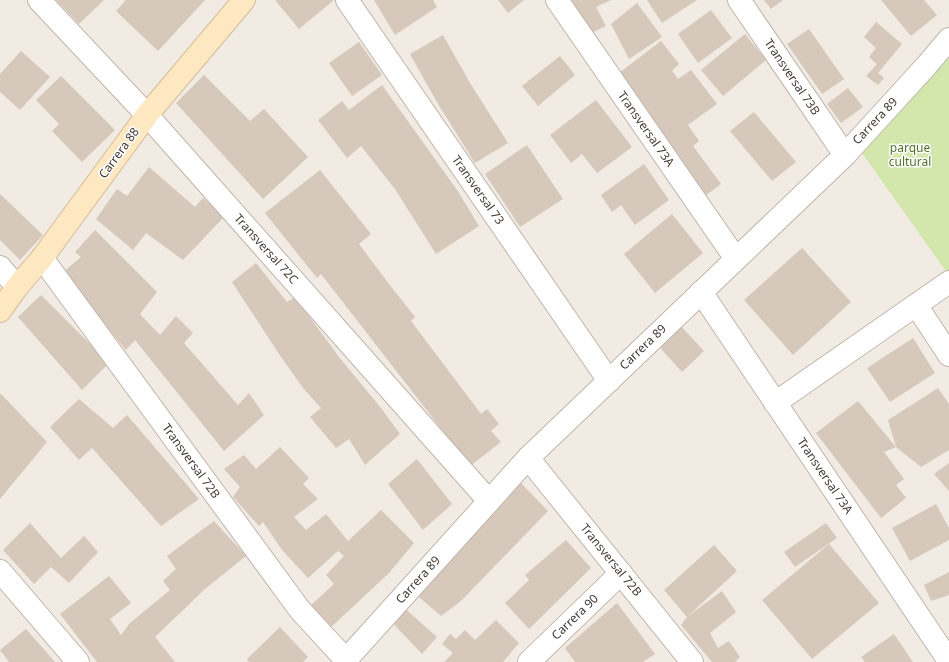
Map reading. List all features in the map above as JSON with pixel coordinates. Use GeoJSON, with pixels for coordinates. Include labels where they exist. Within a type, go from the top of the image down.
{"type":"FeatureCollection","features":[{"type":"Feature","properties":{"kind":"street","name":"Transversal 72C"},"geometry":{"type":"LineString","coordinates":[[39,0],[147,115],[489,501]]}},
{"type":"Feature","properties":{"kind":"street","name":"Carrera 88"},"geometry":{"type":"LineString","coordinates":[[0,311],[17,287],[42,258],[147,115],[244,0]]}},
{"type":"Feature","properties":{"kind":"street","name":"Transversal 73"},"geometry":{"type":"LineString","coordinates":[[347,0],[609,380]]}},
{"type":"Feature","properties":{"kind":"street","name":"Transversal 73A"},"geometry":{"type":"LineString","coordinates":[[557,0],[736,259]]}},
{"type":"Feature","properties":{"kind":"street","name":"Transversal 73B"},"geometry":{"type":"LineString","coordinates":[[739,0],[845,155]]}},
{"type":"Feature","properties":{"kind":"street","name":"Carrera 89"},"geometry":{"type":"LineString","coordinates":[[345,661],[528,458],[845,155],[949,39]]}},
{"type":"Feature","properties":{"kind":"street","name":"Transversal 72B"},"geometry":{"type":"LineString","coordinates":[[42,258],[300,610],[345,661]]}},
{"type":"Feature","properties":{"kind":"street"},"geometry":{"type":"LineString","coordinates":[[0,267],[17,287]]}},
{"type":"Feature","properties":{"kind":"street"},"geometry":{"type":"LineString","coordinates":[[775,402],[949,282]]}},
{"type":"Feature","properties":{"kind":"street","name":"Transversal 73A"},"geometry":{"type":"LineString","coordinates":[[701,292],[946,651]]}},
{"type":"Feature","properties":{"kind":"street"},"geometry":{"type":"LineString","coordinates":[[916,305],[949,355]]}},
{"type":"Feature","properties":{"kind":"street","name":"Transversal 72B"},"geometry":{"type":"LineString","coordinates":[[528,458],[692,662]]}},
{"type":"Feature","properties":{"kind":"street"},"geometry":{"type":"LineString","coordinates":[[0,571],[78,662]]}},
{"type":"Feature","properties":{"kind":"street","name":"Carrera 90"},"geometry":{"type":"LineString","coordinates":[[529,662],[621,573]]}},
{"type":"Feature","properties":{"kind":"green space","name":"parque cultural"},"geometry":{"type":"Polygon","coordinates":[[[949,44],[949,273],[948,274],[862,153],[949,44]]]}},
{"type":"Feature","properties":{"kind":"building"},"geometry":{"type":"Polygon","coordinates":[[[56,0],[104,0],[79,24],[56,0]]]}},
{"type":"Feature","properties":{"kind":"building"},"geometry":{"type":"Polygon","coordinates":[[[126,0],[205,0],[158,51],[116,11],[126,0]]]}},
{"type":"Feature","properties":{"kind":"building"},"geometry":{"type":"Polygon","coordinates":[[[275,0],[334,0],[299,29],[275,0]]]}},
{"type":"Feature","properties":{"kind":"building"},"geometry":{"type":"Polygon","coordinates":[[[374,0],[433,0],[437,7],[395,35],[374,0]]]}},
{"type":"Feature","properties":{"kind":"building"},"geometry":{"type":"Polygon","coordinates":[[[498,0],[524,0],[508,13],[498,0]]]}},
{"type":"Feature","properties":{"kind":"building"},"geometry":{"type":"Polygon","coordinates":[[[569,0],[611,0],[596,7],[606,26],[587,35],[569,0]]]}},
{"type":"Feature","properties":{"kind":"building"},"geometry":{"type":"Polygon","coordinates":[[[647,0],[697,0],[662,23],[647,0]]]}},
{"type":"Feature","properties":{"kind":"building"},"geometry":{"type":"Polygon","coordinates":[[[764,0],[783,0],[771,9],[764,0]]]}},
{"type":"Feature","properties":{"kind":"building"},"geometry":{"type":"Polygon","coordinates":[[[881,0],[924,0],[937,15],[911,36],[881,0]]]}},
{"type":"Feature","properties":{"kind":"building"},"geometry":{"type":"Polygon","coordinates":[[[637,3],[662,37],[629,59],[611,24],[637,3]]]}},
{"type":"Feature","properties":{"kind":"building"},"geometry":{"type":"Polygon","coordinates":[[[711,10],[732,38],[698,63],[678,34],[711,10]]]}},
{"type":"Feature","properties":{"kind":"building"},"geometry":{"type":"Polygon","coordinates":[[[876,22],[902,44],[878,73],[884,78],[878,85],[866,76],[877,64],[869,57],[876,48],[864,37],[876,22]]]}},
{"type":"Feature","properties":{"kind":"building"},"geometry":{"type":"Polygon","coordinates":[[[809,29],[844,79],[822,94],[787,44],[809,29]]]}},
{"type":"Feature","properties":{"kind":"building"},"geometry":{"type":"Polygon","coordinates":[[[745,34],[766,60],[723,96],[701,70],[745,34]]]}},
{"type":"Feature","properties":{"kind":"building"},"geometry":{"type":"Polygon","coordinates":[[[443,35],[470,83],[508,143],[475,163],[438,104],[410,54],[443,35]]]}},
{"type":"Feature","properties":{"kind":"building"},"geometry":{"type":"Polygon","coordinates":[[[661,41],[679,64],[672,71],[678,79],[691,70],[717,104],[688,125],[699,141],[693,146],[721,184],[705,196],[619,73],[661,41]]]}},
{"type":"Feature","properties":{"kind":"building"},"geometry":{"type":"Polygon","coordinates":[[[359,42],[382,75],[352,96],[329,63],[359,42]]]}},
{"type":"Feature","properties":{"kind":"building"},"geometry":{"type":"Polygon","coordinates":[[[21,51],[50,77],[20,110],[0,92],[0,74],[21,51]]]}},
{"type":"Feature","properties":{"kind":"building"},"geometry":{"type":"Polygon","coordinates":[[[560,56],[575,75],[538,106],[522,86],[560,56]]]}},
{"type":"Feature","properties":{"kind":"building"},"geometry":{"type":"Polygon","coordinates":[[[204,75],[250,121],[264,109],[308,157],[263,199],[176,103],[204,75]]]}},
{"type":"Feature","properties":{"kind":"building"},"geometry":{"type":"Polygon","coordinates":[[[61,76],[115,130],[82,162],[52,131],[59,124],[36,100],[61,76]]]}},
{"type":"Feature","properties":{"kind":"building"},"geometry":{"type":"Polygon","coordinates":[[[382,85],[457,190],[479,226],[436,254],[395,189],[361,146],[347,158],[318,120],[342,101],[349,110],[382,85]]]}},
{"type":"Feature","properties":{"kind":"building"},"geometry":{"type":"Polygon","coordinates":[[[848,88],[863,107],[841,123],[827,104],[848,88]]]}},
{"type":"Feature","properties":{"kind":"building"},"geometry":{"type":"Polygon","coordinates":[[[596,100],[632,147],[597,173],[582,154],[571,163],[550,135],[596,100]]]}},
{"type":"Feature","properties":{"kind":"building"},"geometry":{"type":"Polygon","coordinates":[[[754,112],[796,162],[772,181],[730,131],[754,112]]]}},
{"type":"Feature","properties":{"kind":"building"},"geometry":{"type":"Polygon","coordinates":[[[527,145],[563,199],[520,227],[485,174],[527,145]]]}},
{"type":"Feature","properties":{"kind":"building"},"geometry":{"type":"Polygon","coordinates":[[[644,164],[669,200],[635,225],[621,205],[612,212],[601,195],[644,164]]]}},
{"type":"Feature","properties":{"kind":"building"},"geometry":{"type":"Polygon","coordinates":[[[149,167],[195,207],[203,198],[224,217],[183,260],[146,233],[133,250],[96,219],[117,189],[127,196],[149,167]]]}},
{"type":"Feature","properties":{"kind":"building"},"geometry":{"type":"Polygon","coordinates":[[[320,170],[371,234],[359,244],[415,317],[411,321],[481,414],[487,409],[499,424],[491,431],[501,442],[470,466],[321,274],[317,278],[265,213],[320,170]]]}},
{"type":"Feature","properties":{"kind":"building"},"geometry":{"type":"Polygon","coordinates":[[[0,194],[43,235],[20,260],[0,240],[0,194]]]}},
{"type":"Feature","properties":{"kind":"building"},"geometry":{"type":"Polygon","coordinates":[[[672,214],[703,253],[655,293],[624,254],[672,214]]]}},
{"type":"Feature","properties":{"kind":"building"},"geometry":{"type":"Polygon","coordinates":[[[95,230],[157,292],[140,314],[160,335],[176,316],[193,333],[184,343],[238,405],[249,393],[264,415],[224,451],[135,340],[126,350],[62,273],[81,257],[75,252],[95,230]]]}},
{"type":"Feature","properties":{"kind":"building"},"geometry":{"type":"Polygon","coordinates":[[[802,248],[851,302],[793,355],[744,300],[802,248]]]}},
{"type":"Feature","properties":{"kind":"building"},"geometry":{"type":"Polygon","coordinates":[[[256,263],[287,302],[295,297],[339,357],[381,408],[400,434],[365,465],[349,439],[336,448],[310,417],[321,408],[303,388],[281,357],[232,282],[256,263]]]}},
{"type":"Feature","properties":{"kind":"building"},"geometry":{"type":"Polygon","coordinates":[[[41,295],[109,363],[82,390],[18,317],[41,295]]]}},
{"type":"Feature","properties":{"kind":"building"},"geometry":{"type":"Polygon","coordinates":[[[676,321],[704,351],[682,372],[654,341],[676,321]]]}},
{"type":"Feature","properties":{"kind":"building"},"geometry":{"type":"Polygon","coordinates":[[[913,338],[935,373],[890,402],[867,368],[913,338]]]}},
{"type":"Feature","properties":{"kind":"building"},"geometry":{"type":"Polygon","coordinates":[[[938,388],[949,404],[949,450],[921,467],[896,447],[888,420],[938,388]]]}},
{"type":"Feature","properties":{"kind":"building"},"geometry":{"type":"Polygon","coordinates":[[[0,393],[47,442],[0,499],[0,393]]]}},
{"type":"Feature","properties":{"kind":"building"},"geometry":{"type":"Polygon","coordinates":[[[79,399],[113,428],[127,415],[199,499],[161,526],[92,448],[79,460],[50,427],[79,399]]]}},
{"type":"Feature","properties":{"kind":"building"},"geometry":{"type":"Polygon","coordinates":[[[858,401],[896,447],[884,452],[904,479],[896,485],[906,498],[881,518],[816,433],[858,401]]]}},
{"type":"Feature","properties":{"kind":"building"},"geometry":{"type":"Polygon","coordinates":[[[280,447],[309,478],[303,484],[318,499],[294,517],[306,530],[326,514],[348,541],[381,510],[414,543],[389,573],[328,630],[310,606],[334,584],[326,575],[344,556],[338,551],[308,578],[282,550],[263,522],[259,526],[233,497],[240,487],[224,469],[244,455],[256,469],[280,447]]]}},
{"type":"Feature","properties":{"kind":"building"},"geometry":{"type":"Polygon","coordinates":[[[417,459],[452,504],[423,530],[388,484],[417,459]]]}},
{"type":"Feature","properties":{"kind":"building"},"geometry":{"type":"Polygon","coordinates":[[[949,463],[949,491],[934,474],[949,463]]]}},
{"type":"Feature","properties":{"kind":"building"},"geometry":{"type":"Polygon","coordinates":[[[517,479],[548,511],[461,601],[441,616],[413,592],[517,479]]]}},
{"type":"Feature","properties":{"kind":"building"},"geometry":{"type":"Polygon","coordinates":[[[936,504],[949,528],[949,540],[910,561],[892,528],[936,504]]]}},
{"type":"Feature","properties":{"kind":"building"},"geometry":{"type":"Polygon","coordinates":[[[214,521],[246,556],[205,589],[155,637],[175,662],[97,662],[60,614],[109,576],[131,603],[110,619],[121,635],[130,623],[170,590],[163,581],[176,569],[167,556],[214,521]]]}},
{"type":"Feature","properties":{"kind":"building"},"geometry":{"type":"Polygon","coordinates":[[[30,523],[61,558],[84,536],[98,552],[69,583],[51,567],[34,584],[3,550],[30,523]]]}},
{"type":"Feature","properties":{"kind":"building"},"geometry":{"type":"Polygon","coordinates":[[[826,523],[837,538],[795,567],[784,552],[826,523]]]}},
{"type":"Feature","properties":{"kind":"building"},"geometry":{"type":"Polygon","coordinates":[[[566,540],[591,568],[529,629],[505,603],[529,580],[525,575],[566,540]]]}},
{"type":"Feature","properties":{"kind":"building"},"geometry":{"type":"Polygon","coordinates":[[[829,544],[879,603],[812,659],[762,600],[829,544]]]}},
{"type":"Feature","properties":{"kind":"building"},"geometry":{"type":"Polygon","coordinates":[[[714,545],[737,571],[688,616],[722,591],[736,612],[710,633],[718,648],[729,641],[740,657],[735,662],[712,662],[681,625],[687,617],[664,590],[714,545]]]}},
{"type":"Feature","properties":{"kind":"building"},"geometry":{"type":"Polygon","coordinates":[[[949,572],[949,595],[931,601],[924,585],[949,572]]]}},
{"type":"Feature","properties":{"kind":"building"},"geometry":{"type":"Polygon","coordinates":[[[617,603],[655,654],[643,662],[575,662],[565,648],[617,603]]]}},
{"type":"Feature","properties":{"kind":"building"},"geometry":{"type":"Polygon","coordinates":[[[402,606],[437,637],[422,654],[389,619],[402,606]]]}},
{"type":"Feature","properties":{"kind":"building"},"geometry":{"type":"Polygon","coordinates":[[[496,620],[519,643],[503,662],[444,662],[453,653],[442,644],[450,634],[456,639],[465,630],[475,640],[496,620]]]}},
{"type":"Feature","properties":{"kind":"building"},"geometry":{"type":"Polygon","coordinates":[[[280,627],[308,657],[303,662],[249,662],[247,659],[280,627]]]}},
{"type":"Feature","properties":{"kind":"building"},"geometry":{"type":"Polygon","coordinates":[[[26,629],[55,662],[9,662],[0,650],[26,629]]]}},
{"type":"Feature","properties":{"kind":"building"},"geometry":{"type":"Polygon","coordinates":[[[894,634],[913,662],[865,662],[861,657],[894,634]]]}}]}
